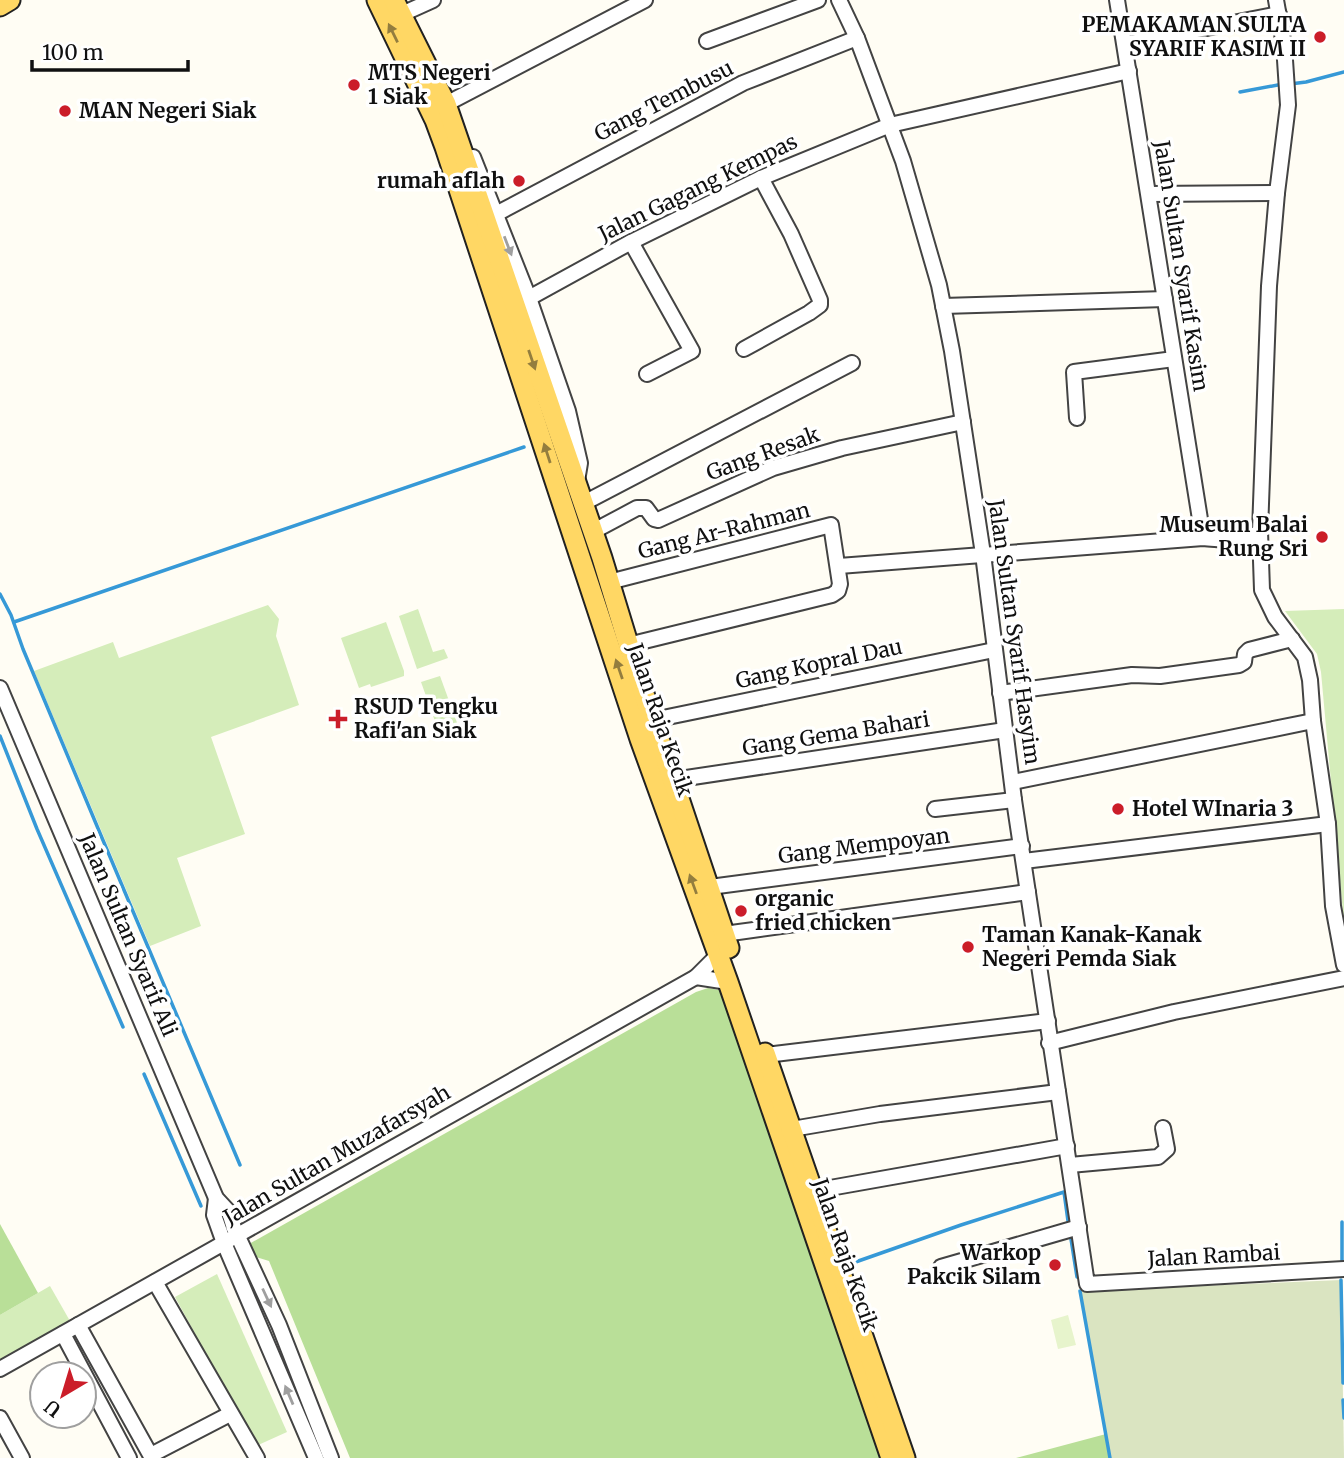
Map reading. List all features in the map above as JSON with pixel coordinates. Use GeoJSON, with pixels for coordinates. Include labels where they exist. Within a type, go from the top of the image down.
{"type":"FeatureCollection","features":[{"type":"Feature","properties":{"kind":"main road"},"geometry":{"type":"LineString","coordinates":[[0,6],[10,0]]}},
{"type":"Feature","properties":{"kind":"main road","name":"Jalan Raja Kecik"},"geometry":{"type":"LineString","coordinates":[[377,0],[435,120],[452,144],[609,582],[766,1055],[770,1086],[792,1129],[905,1458]]}},
{"type":"Feature","properties":{"kind":"main road","name":"Jalan Raja Kecik"},"geometry":{"type":"LineString","coordinates":[[398,7],[446,104],[452,144],[640,739],[728,982],[770,1086],[891,1458]]}},
{"type":"Feature","properties":{"kind":"street"},"geometry":{"type":"LineString","coordinates":[[398,7],[433,0]]}},
{"type":"Feature","properties":{"kind":"street"},"geometry":{"type":"LineString","coordinates":[[446,104],[645,0]]}},
{"type":"Feature","properties":{"kind":"street"},"geometry":{"type":"LineString","coordinates":[[707,41],[818,0]]}},
{"type":"Feature","properties":{"kind":"street","name":"Jalan Sultan Syarif Hasyim"},"geometry":{"type":"LineString","coordinates":[[839,0],[857,38],[918,206],[943,306],[983,554],[1014,800],[1087,1284]]}},
{"type":"Feature","properties":{"kind":"street","name":"Jalan Sultan Syarif Kasim"},"geometry":{"type":"LineString","coordinates":[[1117,0],[1203,538]]}},
{"type":"Feature","properties":{"kind":"street"},"geometry":{"type":"LineString","coordinates":[[1125,44],[1277,7],[1287,71],[1288,105],[1269,286],[1260,565],[1266,602],[1305,657],[1310,680],[1313,721],[1328,824],[1333,906],[1344,965]]}},
{"type":"Feature","properties":{"kind":"street","name":"Gang Tembusu"},"geometry":{"type":"LineString","coordinates":[[496,214],[744,83],[857,38]]}},
{"type":"Feature","properties":{"kind":"street","name":"Jalan Gagang Kempas"},"geometry":{"type":"LineString","coordinates":[[528,299],[631,243],[761,178],[890,125],[1129,71]]}},
{"type":"Feature","properties":{"kind":"street"},"geometry":{"type":"LineString","coordinates":[[452,144],[466,145],[474,158],[528,299],[568,411],[579,453],[579,495],[852,363]]}},
{"type":"Feature","properties":{"kind":"street"},"geometry":{"type":"LineString","coordinates":[[744,349],[816,309],[820,300],[791,234],[761,178]]}},
{"type":"Feature","properties":{"kind":"street"},"geometry":{"type":"LineString","coordinates":[[1149,194],[1277,193]]}},
{"type":"Feature","properties":{"kind":"street"},"geometry":{"type":"LineString","coordinates":[[631,243],[692,351],[648,374]]}},
{"type":"Feature","properties":{"kind":"street"},"geometry":{"type":"LineString","coordinates":[[943,306],[1165,299]]}},
{"type":"Feature","properties":{"kind":"street"},"geometry":{"type":"LineString","coordinates":[[1077,418],[1074,372],[1174,359]]}},
{"type":"Feature","properties":{"kind":"street","name":"Gang Resak"},"geometry":{"type":"LineString","coordinates":[[592,532],[637,508],[646,508],[654,519],[658,520],[773,468],[842,448],[963,422]]}},
{"type":"Feature","properties":{"kind":"street","name":"Gang Ar-Rahman"},"geometry":{"type":"LineString","coordinates":[[609,582],[831,525],[839,566]]}},
{"type":"Feature","properties":{"kind":"street"},"geometry":{"type":"LineString","coordinates":[[628,645],[832,595],[838,592],[840,584],[839,566],[1203,538],[1236,541],[1252,537],[1259,531]]}},
{"type":"Feature","properties":{"kind":"street"},"geometry":{"type":"LineString","coordinates":[[1236,541],[1260,565]]}},
{"type":"Feature","properties":{"kind":"street"},"geometry":{"type":"LineString","coordinates":[[1000,693],[1132,675],[1160,676],[1239,665],[1244,662],[1245,654],[1249,650],[1292,639]]}},
{"type":"Feature","properties":{"kind":"street","name":"Gang Kopral Dau"},"geometry":{"type":"LineString","coordinates":[[653,720],[994,650]]}},
{"type":"Feature","properties":{"kind":"street","name":"Jalan Sultan Syarif Ali"},"geometry":{"type":"LineString","coordinates":[[0,688],[216,1198],[229,1212],[279,1325],[331,1458]]}},
{"type":"Feature","properties":{"kind":"street"},"geometry":{"type":"LineString","coordinates":[[1013,782],[1313,721]]}},
{"type":"Feature","properties":{"kind":"street","name":"Gang Gema Bahari"},"geometry":{"type":"LineString","coordinates":[[673,780],[1005,730]]}},
{"type":"Feature","properties":{"kind":"street"},"geometry":{"type":"LineString","coordinates":[[935,809],[1014,800]]}},
{"type":"Feature","properties":{"kind":"street","name":"Gang Mempoyan"},"geometry":{"type":"LineString","coordinates":[[710,887],[1328,824]]}},
{"type":"Feature","properties":{"kind":"street"},"geometry":{"type":"LineString","coordinates":[[724,934],[1028,892]]}},
{"type":"Feature","properties":{"kind":"street","name":"Jalan Sultan Muzafarsyah"},"geometry":{"type":"LineString","coordinates":[[0,1369],[696,978],[718,955]]}},
{"type":"Feature","properties":{"kind":"street"},"geometry":{"type":"LineString","coordinates":[[696,978],[728,982]]}},
{"type":"Feature","properties":{"kind":"street"},"geometry":{"type":"LineString","coordinates":[[1049,1043],[1174,1012],[1344,978]]}},
{"type":"Feature","properties":{"kind":"street"},"geometry":{"type":"LineString","coordinates":[[766,1055],[1048,1021]]}},
{"type":"Feature","properties":{"kind":"street"},"geometry":{"type":"LineString","coordinates":[[792,1129],[880,1114],[1058,1092]]}},
{"type":"Feature","properties":{"kind":"street"},"geometry":{"type":"LineString","coordinates":[[1070,1165],[1158,1157],[1165,1154],[1167,1149],[1163,1128]]}},
{"type":"Feature","properties":{"kind":"street"},"geometry":{"type":"LineString","coordinates":[[813,1191],[1067,1146]]}},
{"type":"Feature","properties":{"kind":"street","name":"Jalan Sultan Syarif Ali"},"geometry":{"type":"LineString","coordinates":[[216,1198],[214,1215],[224,1244],[316,1458]]}},
{"type":"Feature","properties":{"kind":"street"},"geometry":{"type":"LineString","coordinates":[[941,1267],[1079,1227]]}},
{"type":"Feature","properties":{"kind":"street","name":"Jalan Rambai"},"geometry":{"type":"LineString","coordinates":[[1087,1284],[1344,1269]]}},
{"type":"Feature","properties":{"kind":"street"},"geometry":{"type":"LineString","coordinates":[[155,1282],[257,1458]]}},
{"type":"Feature","properties":{"kind":"street"},"geometry":{"type":"LineString","coordinates":[[78,1325],[152,1456],[230,1413]]}},
{"type":"Feature","properties":{"kind":"street"},"geometry":{"type":"LineString","coordinates":[[63,1334],[130,1458]]}},
{"type":"Feature","properties":{"kind":"street"},"geometry":{"type":"LineString","coordinates":[[0,1418],[22,1458]]}},
{"type":"Feature","properties":{"kind":"green space"},"geometry":{"type":"Polygon","coordinates":[[[268,605],[279,619],[276,636],[299,705],[211,737],[245,834],[177,858],[201,926],[150,946],[34,671],[113,642],[119,658],[268,605]]]}},
{"type":"Feature","properties":{"kind":"green space"},"geometry":{"type":"Polygon","coordinates":[[[418,609],[433,652],[444,649],[448,658],[417,669],[399,616],[418,609]]]}},
{"type":"Feature","properties":{"kind":"green space"},"geometry":{"type":"Polygon","coordinates":[[[1344,609],[1344,924],[1321,672],[1317,654],[1285,611],[1344,609]]]}},
{"type":"Feature","properties":{"kind":"green space"},"geometry":{"type":"Polygon","coordinates":[[[386,622],[404,676],[371,687],[370,684],[359,688],[341,638],[386,622]]]}},
{"type":"Feature","properties":{"kind":"green space"},"geometry":{"type":"Polygon","coordinates":[[[440,676],[460,731],[441,738],[421,682],[440,676]]]}},
{"type":"Feature","properties":{"kind":"green space"},"geometry":{"type":"Polygon","coordinates":[[[708,988],[719,990],[729,1013],[883,1458],[350,1458],[269,1261],[256,1257],[249,1244],[696,992],[708,988]]]}},
{"type":"Feature","properties":{"kind":"green space"},"geometry":{"type":"Polygon","coordinates":[[[0,1224],[38,1293],[0,1315],[0,1224]]]}},
{"type":"Feature","properties":{"kind":"green space"},"geometry":{"type":"Polygon","coordinates":[[[217,1274],[287,1432],[256,1446],[175,1297],[217,1274]]]}},
{"type":"Feature","properties":{"kind":"green space"},"geometry":{"type":"Polygon","coordinates":[[[1341,1280],[1344,1458],[1110,1458],[1080,1291],[1341,1280]]]}},
{"type":"Feature","properties":{"kind":"green space"},"geometry":{"type":"Polygon","coordinates":[[[50,1286],[70,1321],[0,1360],[0,1315],[50,1286]]]}},
{"type":"Feature","properties":{"kind":"green space"},"geometry":{"type":"Polygon","coordinates":[[[1068,1315],[1076,1345],[1058,1349],[1051,1320],[1068,1315]]]}},
{"type":"Feature","properties":{"kind":"green space"},"geometry":{"type":"Polygon","coordinates":[[[1106,1434],[1110,1458],[1016,1458],[1106,1434]]]}},
{"type":"Feature","properties":{"kind":"waterway"},"geometry":{"type":"LineString","coordinates":[[1290,84],[1344,72]]}},
{"type":"Feature","properties":{"kind":"waterway"},"geometry":{"type":"LineString","coordinates":[[1240,92],[1283,84]]}},
{"type":"Feature","properties":{"kind":"waterway"},"geometry":{"type":"LineString","coordinates":[[14,622],[524,447]]}},
{"type":"Feature","properties":{"kind":"waterway"},"geometry":{"type":"LineString","coordinates":[[0,594],[240,1165]]}},
{"type":"Feature","properties":{"kind":"waterway"},"geometry":{"type":"LineString","coordinates":[[0,736],[37,829],[123,1027]]}},
{"type":"Feature","properties":{"kind":"waterway"},"geometry":{"type":"LineString","coordinates":[[144,1074],[201,1206]]}},
{"type":"Feature","properties":{"kind":"waterway"},"geometry":{"type":"LineString","coordinates":[[847,1265],[1064,1192],[1068,1221]]}},
{"type":"Feature","properties":{"kind":"waterway"},"geometry":{"type":"LineString","coordinates":[[1342,1222],[1342,1260]]}},
{"type":"Feature","properties":{"kind":"waterway"},"geometry":{"type":"LineString","coordinates":[[1071,1239],[1077,1277]]}},
{"type":"Feature","properties":{"kind":"waterway"},"geometry":{"type":"LineString","coordinates":[[1341,1280],[1343,1383]]}},
{"type":"Feature","properties":{"kind":"waterway"},"geometry":{"type":"LineString","coordinates":[[1080,1291],[1110,1458]]}},
{"type":"Feature","properties":{"kind":"waterway"},"geometry":{"type":"LineString","coordinates":[[1343,1400],[1344,1418]]}},
{"type":"Feature","properties":{"kind":"place","name":"PEMAKAMAN SULTA SYARIF KASIM II"},"geometry":{"type":"Point","coordinates":[1320,37]}},
{"type":"Feature","properties":{"kind":"place","name":"MTS Negeri 1 Siak"},"geometry":{"type":"Point","coordinates":[354,85]}},
{"type":"Feature","properties":{"kind":"place","name":"MAN Negeri Siak"},"geometry":{"type":"Point","coordinates":[65,111]}},
{"type":"Feature","properties":{"kind":"place","name":"rumah aflah"},"geometry":{"type":"Point","coordinates":[519,181]}},
{"type":"Feature","properties":{"kind":"place","name":"Museum Balai Rung Sri"},"geometry":{"type":"Point","coordinates":[1322,537]}},
{"type":"Feature","properties":{"kind":"place","name":"RSUD Tengku Rafi'an Siak"},"geometry":{"type":"Point","coordinates":[338,719]}},
{"type":"Feature","properties":{"kind":"place","name":"Hotel WInaria 3"},"geometry":{"type":"Point","coordinates":[1118,809]}},
{"type":"Feature","properties":{"kind":"place","name":"organic fried chicken"},"geometry":{"type":"Point","coordinates":[741,911]}},
{"type":"Feature","properties":{"kind":"place","name":"Taman Kanak-Kanak Negeri Pemda Siak"},"geometry":{"type":"Point","coordinates":[968,947]}},
{"type":"Feature","properties":{"kind":"place","name":"Warkop Pakcik Silam"},"geometry":{"type":"Point","coordinates":[1055,1265]}}]}
